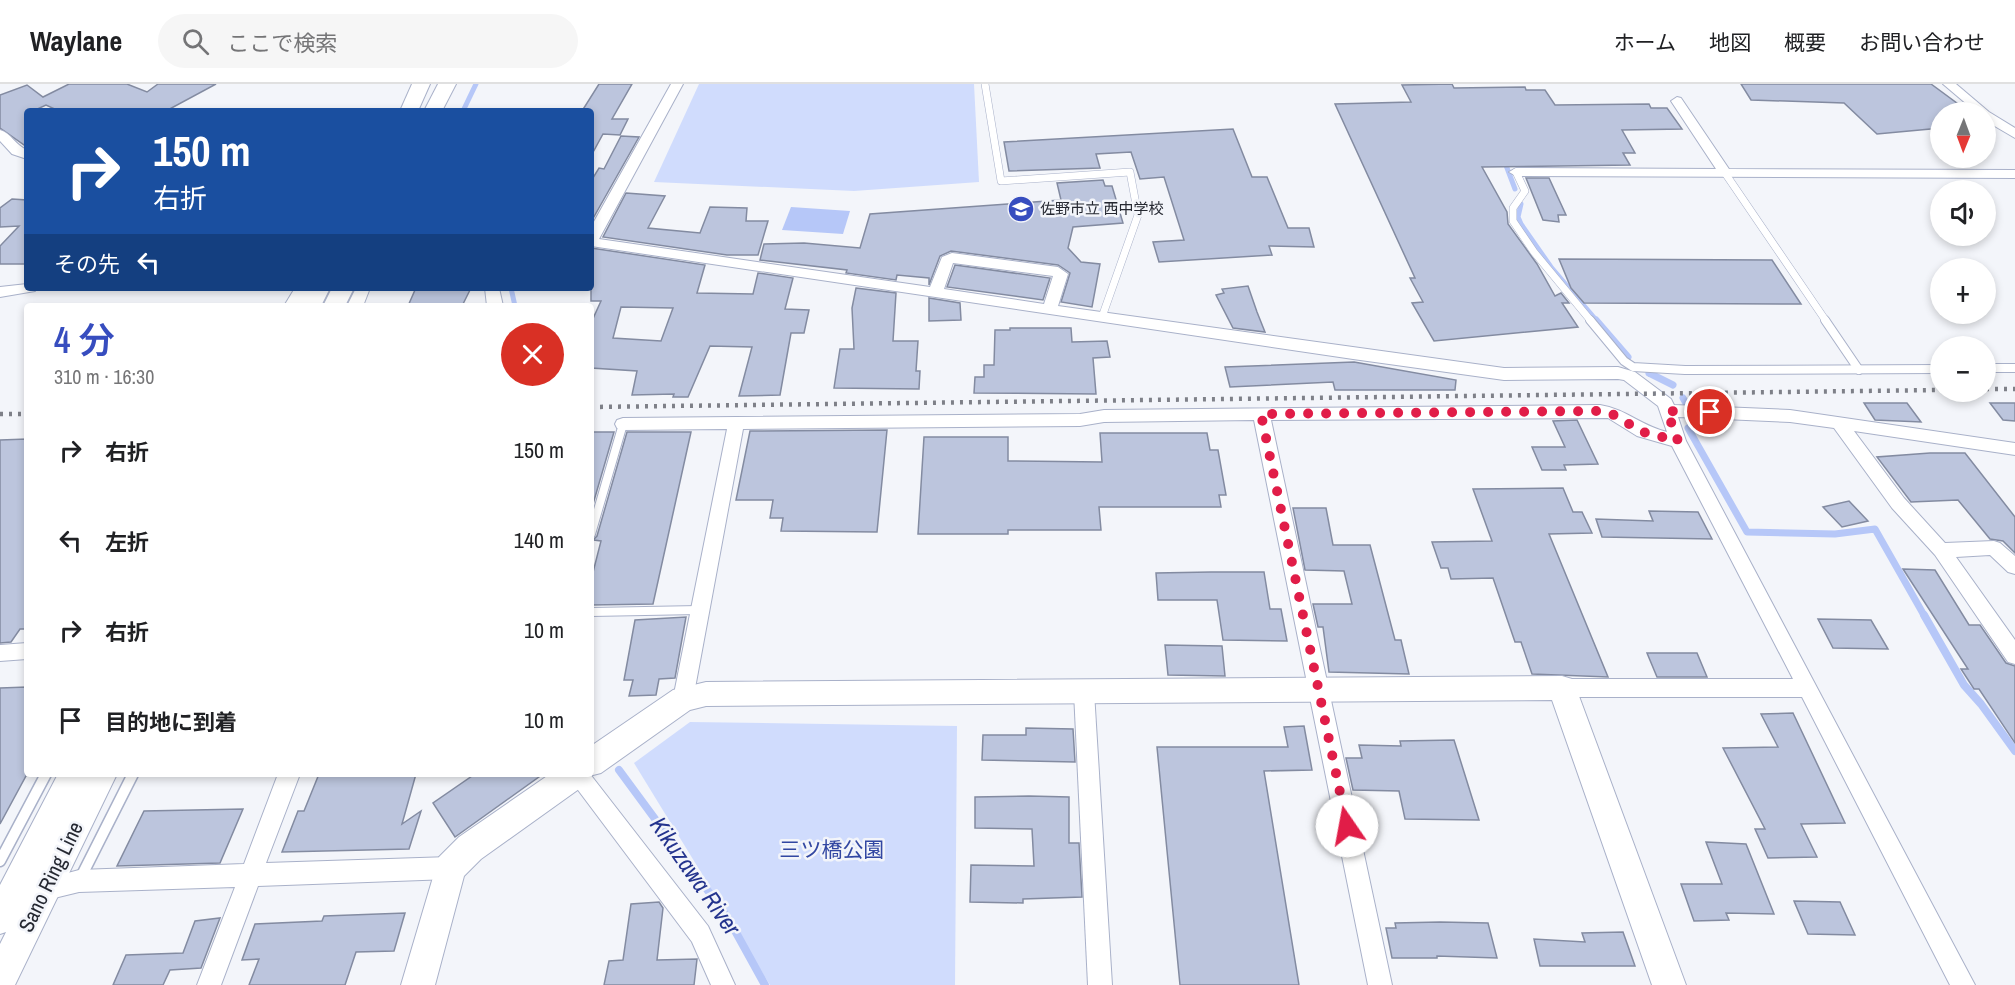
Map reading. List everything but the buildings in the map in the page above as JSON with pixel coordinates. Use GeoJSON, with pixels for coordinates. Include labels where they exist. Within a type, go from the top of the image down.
{"type":"FeatureCollection","features":[{"type":"Feature","properties":{"kind":"street"},"geometry":{"type":"LineString","coordinates":[[410,108],[421,84]]}},
{"type":"Feature","properties":{"kind":"street"},"geometry":{"type":"LineString","coordinates":[[435,108],[447,84]]}},
{"type":"Feature","properties":{"kind":"street"},"geometry":{"type":"LineString","coordinates":[[594,236],[677,84]]}},
{"type":"Feature","properties":{"kind":"street"},"geometry":{"type":"LineString","coordinates":[[1949,84],[1970,102]]}},
{"type":"Feature","properties":{"kind":"street"},"geometry":{"type":"LineString","coordinates":[[1677,101],[1725,173]]}},
{"type":"Feature","properties":{"kind":"street"},"geometry":{"type":"LineString","coordinates":[[1996,122],[2015,134]]}},
{"type":"Feature","properties":{"kind":"street"},"geometry":{"type":"LineString","coordinates":[[0,134],[17,151],[24,154]]}},
{"type":"Feature","properties":{"kind":"street"},"geometry":{"type":"LineString","coordinates":[[1516,172],[2015,174]]}},
{"type":"Feature","properties":{"kind":"street"},"geometry":{"type":"LineString","coordinates":[[594,241],[1504,374],[1631,372],[1665,403],[1678,441],[1805,688],[1963,985]]}},
{"type":"Feature","properties":{"kind":"street"},"geometry":{"type":"LineString","coordinates":[[935,292],[947,260],[952,258],[1058,272],[1060,274],[1050,308]]}},
{"type":"Feature","properties":{"kind":"street"},"geometry":{"type":"LineString","coordinates":[[0,292],[24,289]]}},
{"type":"Feature","properties":{"kind":"street"},"geometry":{"type":"LineString","coordinates":[[623,424],[1080,420],[1104,416],[1600,411],[1612,414],[1643,432],[1678,441]]}},
{"type":"Feature","properties":{"kind":"street"},"geometry":{"type":"LineString","coordinates":[[1667,411],[1752,413],[1839,422],[2015,449]]}},
{"type":"Feature","properties":{"kind":"street"},"geometry":{"type":"LineString","coordinates":[[1261,414],[1380,985]]}},
{"type":"Feature","properties":{"kind":"street"},"geometry":{"type":"LineString","coordinates":[[1839,422],[1898,503],[1941,549],[2015,656]]}},
{"type":"Feature","properties":{"kind":"street"},"geometry":{"type":"LineString","coordinates":[[683,699],[736,423]]}},
{"type":"Feature","properties":{"kind":"street"},"geometry":{"type":"LineString","coordinates":[[1941,549],[1994,548],[2015,567]]}},
{"type":"Feature","properties":{"kind":"street"},"geometry":{"type":"LineString","coordinates":[[0,654],[24,651]]}},
{"type":"Feature","properties":{"kind":"street"},"geometry":{"type":"LineString","coordinates":[[1562,688],[1669,985]]}},
{"type":"Feature","properties":{"kind":"street"},"geometry":{"type":"LineString","coordinates":[[594,761],[683,699],[706,694],[1805,688]]}},
{"type":"Feature","properties":{"kind":"street"},"geometry":{"type":"LineString","coordinates":[[1084,692],[1100,985]]}},
{"type":"Feature","properties":{"kind":"street","name":"Sano Ring Line"},"geometry":{"type":"LineString","coordinates":[[4,904],[72,777]]}},
{"type":"Feature","properties":{"kind":"street","name":"Sano Ring Line"},"geometry":{"type":"LineString","coordinates":[[0,979],[100,777]]}},
{"type":"Feature","properties":{"kind":"street"},"geometry":{"type":"LineString","coordinates":[[209,985],[288,777]]}},
{"type":"Feature","properties":{"kind":"street"},"geometry":{"type":"LineString","coordinates":[[418,985],[450,868],[470,848],[572,777]]}},
{"type":"Feature","properties":{"kind":"street"},"geometry":{"type":"LineString","coordinates":[[578,777],[700,934],[723,985]]}},
{"type":"Feature","properties":{"kind":"street"},"geometry":{"type":"LineString","coordinates":[[4,904],[79,881],[251,873],[450,868]]}},
{"type":"Feature","properties":{"kind":"lane"},"geometry":{"type":"LineString","coordinates":[[984,84],[1001,181],[1130,172],[1138,215],[1102,317]]}},
{"type":"Feature","properties":{"kind":"lane"},"geometry":{"type":"LineString","coordinates":[[1516,172],[1525,191],[1513,208],[1513,221],[1534,252],[1631,372],[1930,369]]}},
{"type":"Feature","properties":{"kind":"lane"},"geometry":{"type":"LineString","coordinates":[[1725,173],[1860,370]]}},
{"type":"Feature","properties":{"kind":"lane"},"geometry":{"type":"LineString","coordinates":[[1996,368],[2015,368]]}},
{"type":"Feature","properties":{"kind":"lane"},"geometry":{"type":"LineString","coordinates":[[594,524],[623,424]]}},
{"type":"Feature","properties":{"kind":"lane"},"geometry":{"type":"LineString","coordinates":[[594,612],[699,610]]}},
{"type":"Feature","properties":{"kind":"lane"},"geometry":{"type":"LineString","coordinates":[[0,861],[44,777]]}},
{"type":"Feature","properties":{"kind":"lane"},"geometry":{"type":"LineString","coordinates":[[79,881],[132,777]]}},
{"type":"Feature","properties":{"kind":"green space"},"geometry":{"type":"Polygon","coordinates":[[[699,84],[974,84],[979,182],[854,191],[654,182],[699,84]]]}},
{"type":"Feature","properties":{"kind":"green space","name":"三ツ橋公園"},"geometry":{"type":"Polygon","coordinates":[[[690,722],[957,726],[955,985],[770,985],[634,763],[690,722]]]}},
{"type":"Feature","properties":{"kind":"shaded area"},"geometry":{"type":"Polygon","coordinates":[[[791,207],[850,211],[843,234],[782,230],[791,207]]]}},
{"type":"Feature","properties":{"kind":"waterway","name":"Kikuzawa River"},"geometry":{"type":"LineString","coordinates":[[464,108],[476,84]]}},
{"type":"Feature","properties":{"kind":"waterway"},"geometry":{"type":"LineString","coordinates":[[1504,160],[1515,189]]}},
{"type":"Feature","properties":{"kind":"waterway"},"geometry":{"type":"LineString","coordinates":[[1521,204],[1518,217],[1521,224],[1551,267],[1597,321]]}},
{"type":"Feature","properties":{"kind":"waterway","name":"Kikuzawa River"},"geometry":{"type":"LineString","coordinates":[[512,291],[514,303]]}},
{"type":"Feature","properties":{"kind":"waterway"},"geometry":{"type":"LineString","coordinates":[[1596,320],[1628,357]]}},
{"type":"Feature","properties":{"kind":"waterway"},"geometry":{"type":"LineString","coordinates":[[1649,373],[1673,385]]}},
{"type":"Feature","properties":{"kind":"waterway"},"geometry":{"type":"LineString","coordinates":[[1683,398],[1687,405]]}},
{"type":"Feature","properties":{"kind":"waterway"},"geometry":{"type":"LineString","coordinates":[[1698,423],[1688,428],[1747,532],[1835,534],[1875,529],[1925,617]]}},
{"type":"Feature","properties":{"kind":"waterway"},"geometry":{"type":"LineString","coordinates":[[1924,615],[1964,685],[1981,704],[2015,751]]}},
{"type":"Feature","properties":{"kind":"waterway","name":"Kikuzawa River"},"geometry":{"type":"LineString","coordinates":[[619,770],[728,918],[765,985]]}},
{"type":"Feature","properties":{"kind":"railway"},"geometry":{"type":"LineString","coordinates":[[1996,389],[2015,389]]}},
{"type":"Feature","properties":{"kind":"railway"},"geometry":{"type":"LineString","coordinates":[[594,407],[1930,390]]}},
{"type":"Feature","properties":{"kind":"railway"},"geometry":{"type":"LineString","coordinates":[[0,414],[24,414]]}},
{"type":"Feature","properties":{"kind":"place","name":"佐野市立 西中学校"},"geometry":{"type":"Point","coordinates":[1021,209]}},
{"type":"Feature","properties":{"kind":"route"},"geometry":{"type":"LineString","coordinates":[[1347,826],[1261,414],[1600,411],[1612,414],[1643,432],[1678,441],[1667,411],[1710,412]]}}]}
